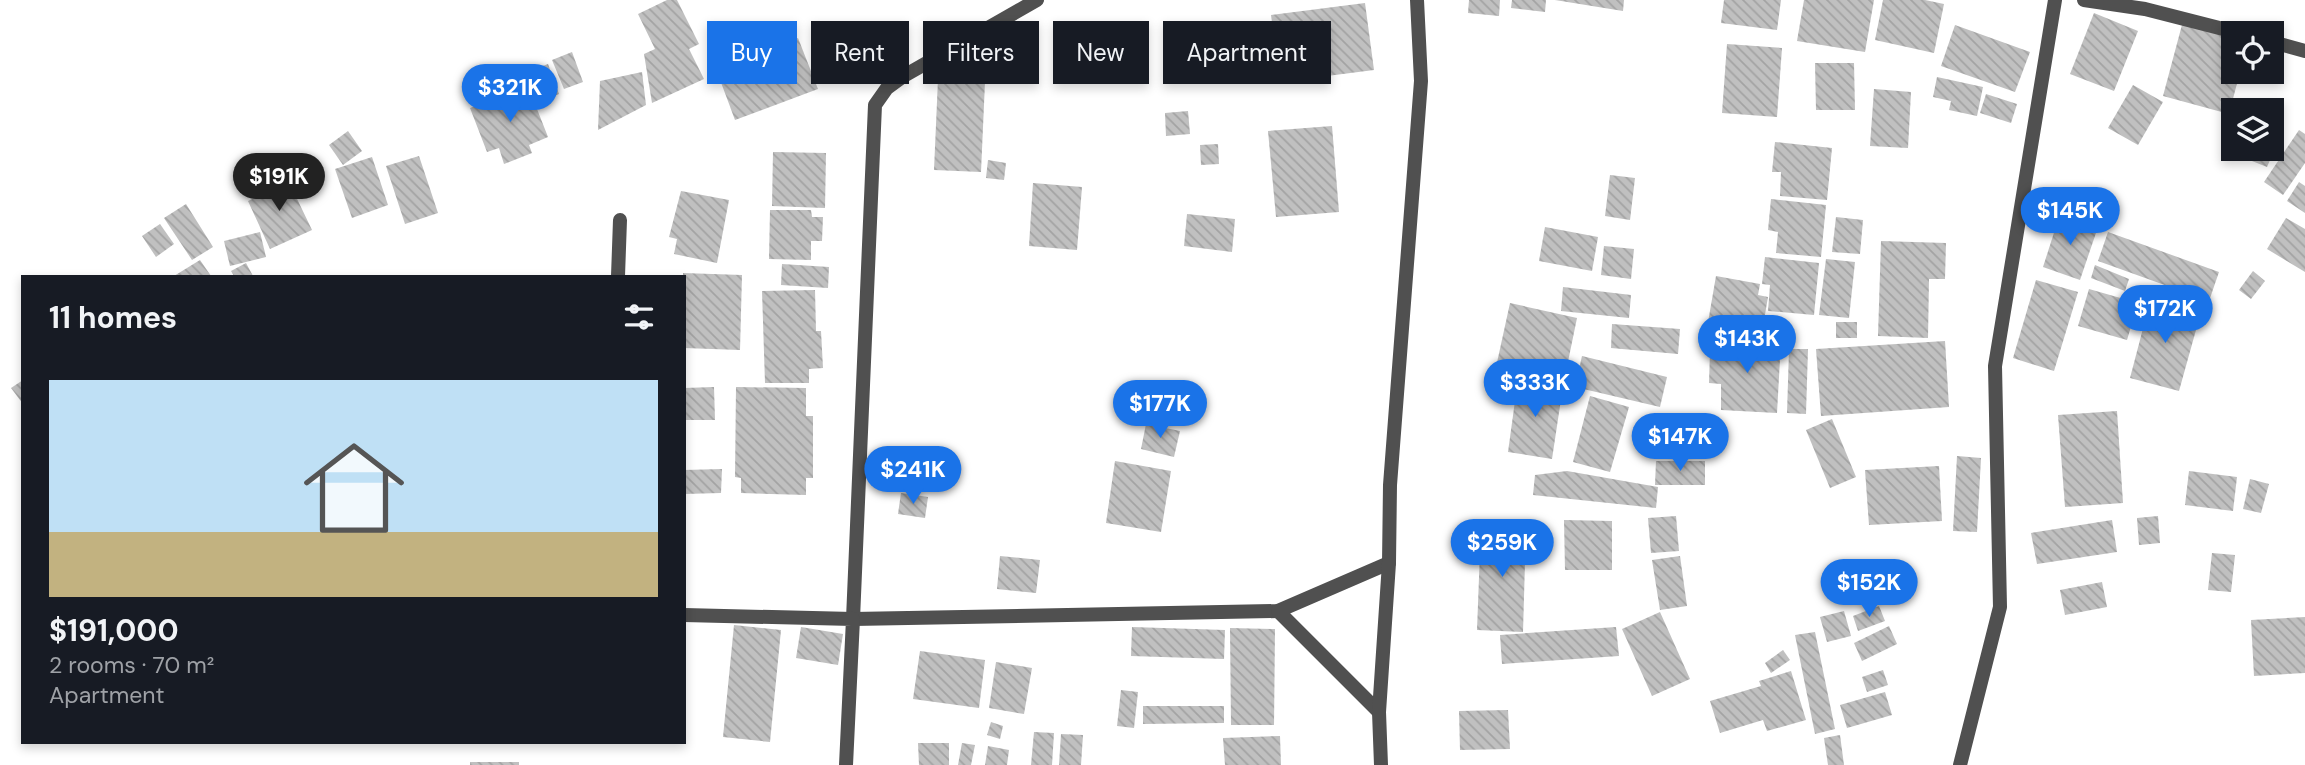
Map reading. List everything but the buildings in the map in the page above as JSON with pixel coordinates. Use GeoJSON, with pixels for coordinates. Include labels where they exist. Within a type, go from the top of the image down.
{"type":"FeatureCollection","features":[{"type":"Feature","properties":{"kind":"street"},"geometry":{"type":"LineString","coordinates":[[846,765],[876,105],[887,88],[902,77],[1037,0]]}},
{"type":"Feature","properties":{"kind":"street"},"geometry":{"type":"LineString","coordinates":[[1381,765],[1379,712],[1390,563],[1390,485],[1421,81],[1417,0]]}},
{"type":"Feature","properties":{"kind":"street"},"geometry":{"type":"LineString","coordinates":[[1960,765],[2000,607],[1994,366],[2055,0]]}},
{"type":"Feature","properties":{"kind":"street"},"geometry":{"type":"LineString","coordinates":[[2084,0],[2145,9],[2221,28]]}},
{"type":"Feature","properties":{"kind":"street"},"geometry":{"type":"LineString","coordinates":[[2284,45],[2305,51]]}},
{"type":"Feature","properties":{"kind":"street"},"geometry":{"type":"LineString","coordinates":[[618,275],[620,220]]}},
{"type":"Feature","properties":{"kind":"street"},"geometry":{"type":"LineString","coordinates":[[686,615],[853,619],[1278,611],[1390,563]]}},
{"type":"Feature","properties":{"kind":"street"},"geometry":{"type":"LineString","coordinates":[[1278,611],[1379,712]]}}]}
